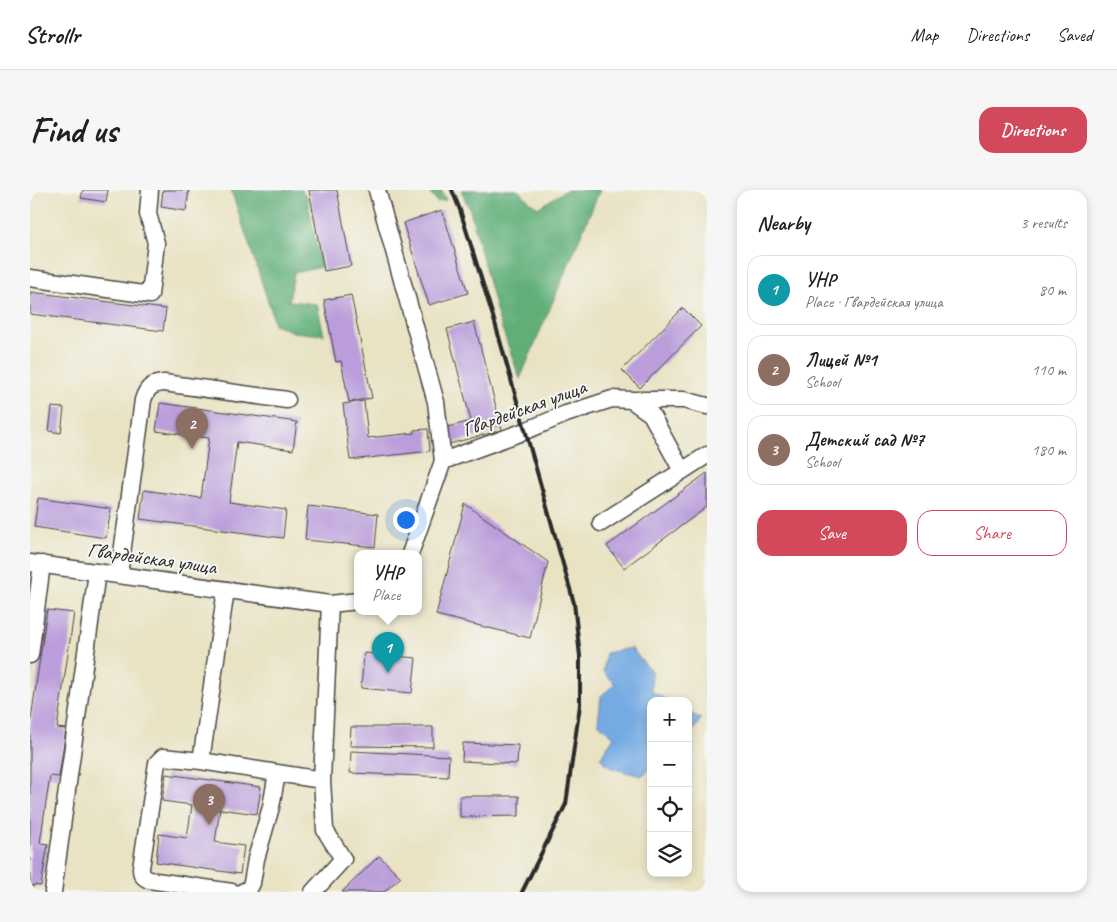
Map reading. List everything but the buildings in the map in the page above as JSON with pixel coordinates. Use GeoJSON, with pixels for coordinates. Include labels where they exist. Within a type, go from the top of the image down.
{"type":"FeatureCollection","features":[{"type":"Feature","properties":{"kind":"street"},"geometry":{"type":"LineString","coordinates":[[30,278],[150,295],[156,243],[148,214],[150,190]]}},
{"type":"Feature","properties":{"kind":"street"},"geometry":{"type":"LineString","coordinates":[[377,190],[436,402],[443,461]]}},
{"type":"Feature","properties":{"kind":"street"},"geometry":{"type":"LineString","coordinates":[[119,575],[143,400],[147,389],[154,384],[164,383],[287,400]]}},
{"type":"Feature","properties":{"kind":"street","name":"Гвардейская улица"},"geometry":{"type":"LineString","coordinates":[[411,550],[443,461],[566,414],[612,399],[684,400],[707,406]]}},
{"type":"Feature","properties":{"kind":"street"},"geometry":{"type":"LineString","coordinates":[[631,400],[650,414],[682,471]]}},
{"type":"Feature","properties":{"kind":"street"},"geometry":{"type":"LineString","coordinates":[[601,523],[707,455]]}},
{"type":"Feature","properties":{"kind":"street"},"geometry":{"type":"LineString","coordinates":[[30,655],[36,563]]}},
{"type":"Feature","properties":{"kind":"street","name":"Гвардейская улица"},"geometry":{"type":"LineString","coordinates":[[36,563],[330,604],[354,601]]}},
{"type":"Feature","properties":{"kind":"street"},"geometry":{"type":"LineString","coordinates":[[53,892],[98,572]]}},
{"type":"Feature","properties":{"kind":"street"},"geometry":{"type":"LineString","coordinates":[[201,762],[226,590]]}},
{"type":"Feature","properties":{"kind":"street"},"geometry":{"type":"LineString","coordinates":[[313,892],[343,859],[325,830],[322,780],[330,604]]}},
{"type":"Feature","properties":{"kind":"street"},"geometry":{"type":"LineString","coordinates":[[232,892],[150,880],[141,874],[157,763],[163,757],[322,780]]}},
{"type":"Feature","properties":{"kind":"street"},"geometry":{"type":"LineString","coordinates":[[242,892],[252,883],[256,859],[271,807],[276,773]]}},
{"type":"Feature","properties":{"kind":"green space"},"geometry":{"type":"Polygon","coordinates":[[[231,190],[302,190],[307,198],[321,267],[294,273],[289,301],[317,304],[324,335],[293,332],[274,324],[231,190]]]}},
{"type":"Feature","properties":{"kind":"green space"},"geometry":{"type":"Polygon","coordinates":[[[427,190],[441,190],[446,200],[437,202],[427,190]]]}},
{"type":"Feature","properties":{"kind":"green space"},"geometry":{"type":"Polygon","coordinates":[[[461,190],[517,190],[538,208],[566,190],[600,190],[520,379],[498,317],[470,210],[461,190]]]}},
{"type":"Feature","properties":{"kind":"water"},"geometry":{"type":"Polygon","coordinates":[[[631,648],[652,672],[651,691],[662,697],[647,697],[647,771],[641,776],[611,768],[600,758],[614,737],[598,723],[601,696],[615,684],[603,672],[606,653],[631,648]]]}},
{"type":"Feature","properties":{"kind":"water"},"geometry":{"type":"Polygon","coordinates":[[[692,714],[701,719],[692,732],[692,714]]]}},
{"type":"Feature","properties":{"kind":"railway"},"geometry":{"type":"LineString","coordinates":[[452,190],[495,323],[574,603],[580,656],[580,705],[566,804],[522,892]]}},
{"type":"Feature","properties":{"kind":"place","name":"Лицей №1"},"geometry":{"type":"Point","coordinates":[192,449]}},
{"type":"Feature","properties":{"kind":"place","name":"УНР"},"geometry":{"type":"Point","coordinates":[388,673]}},
{"type":"Feature","properties":{"kind":"place","name":"Детский сад №7"},"geometry":{"type":"Point","coordinates":[209,825]}}]}
